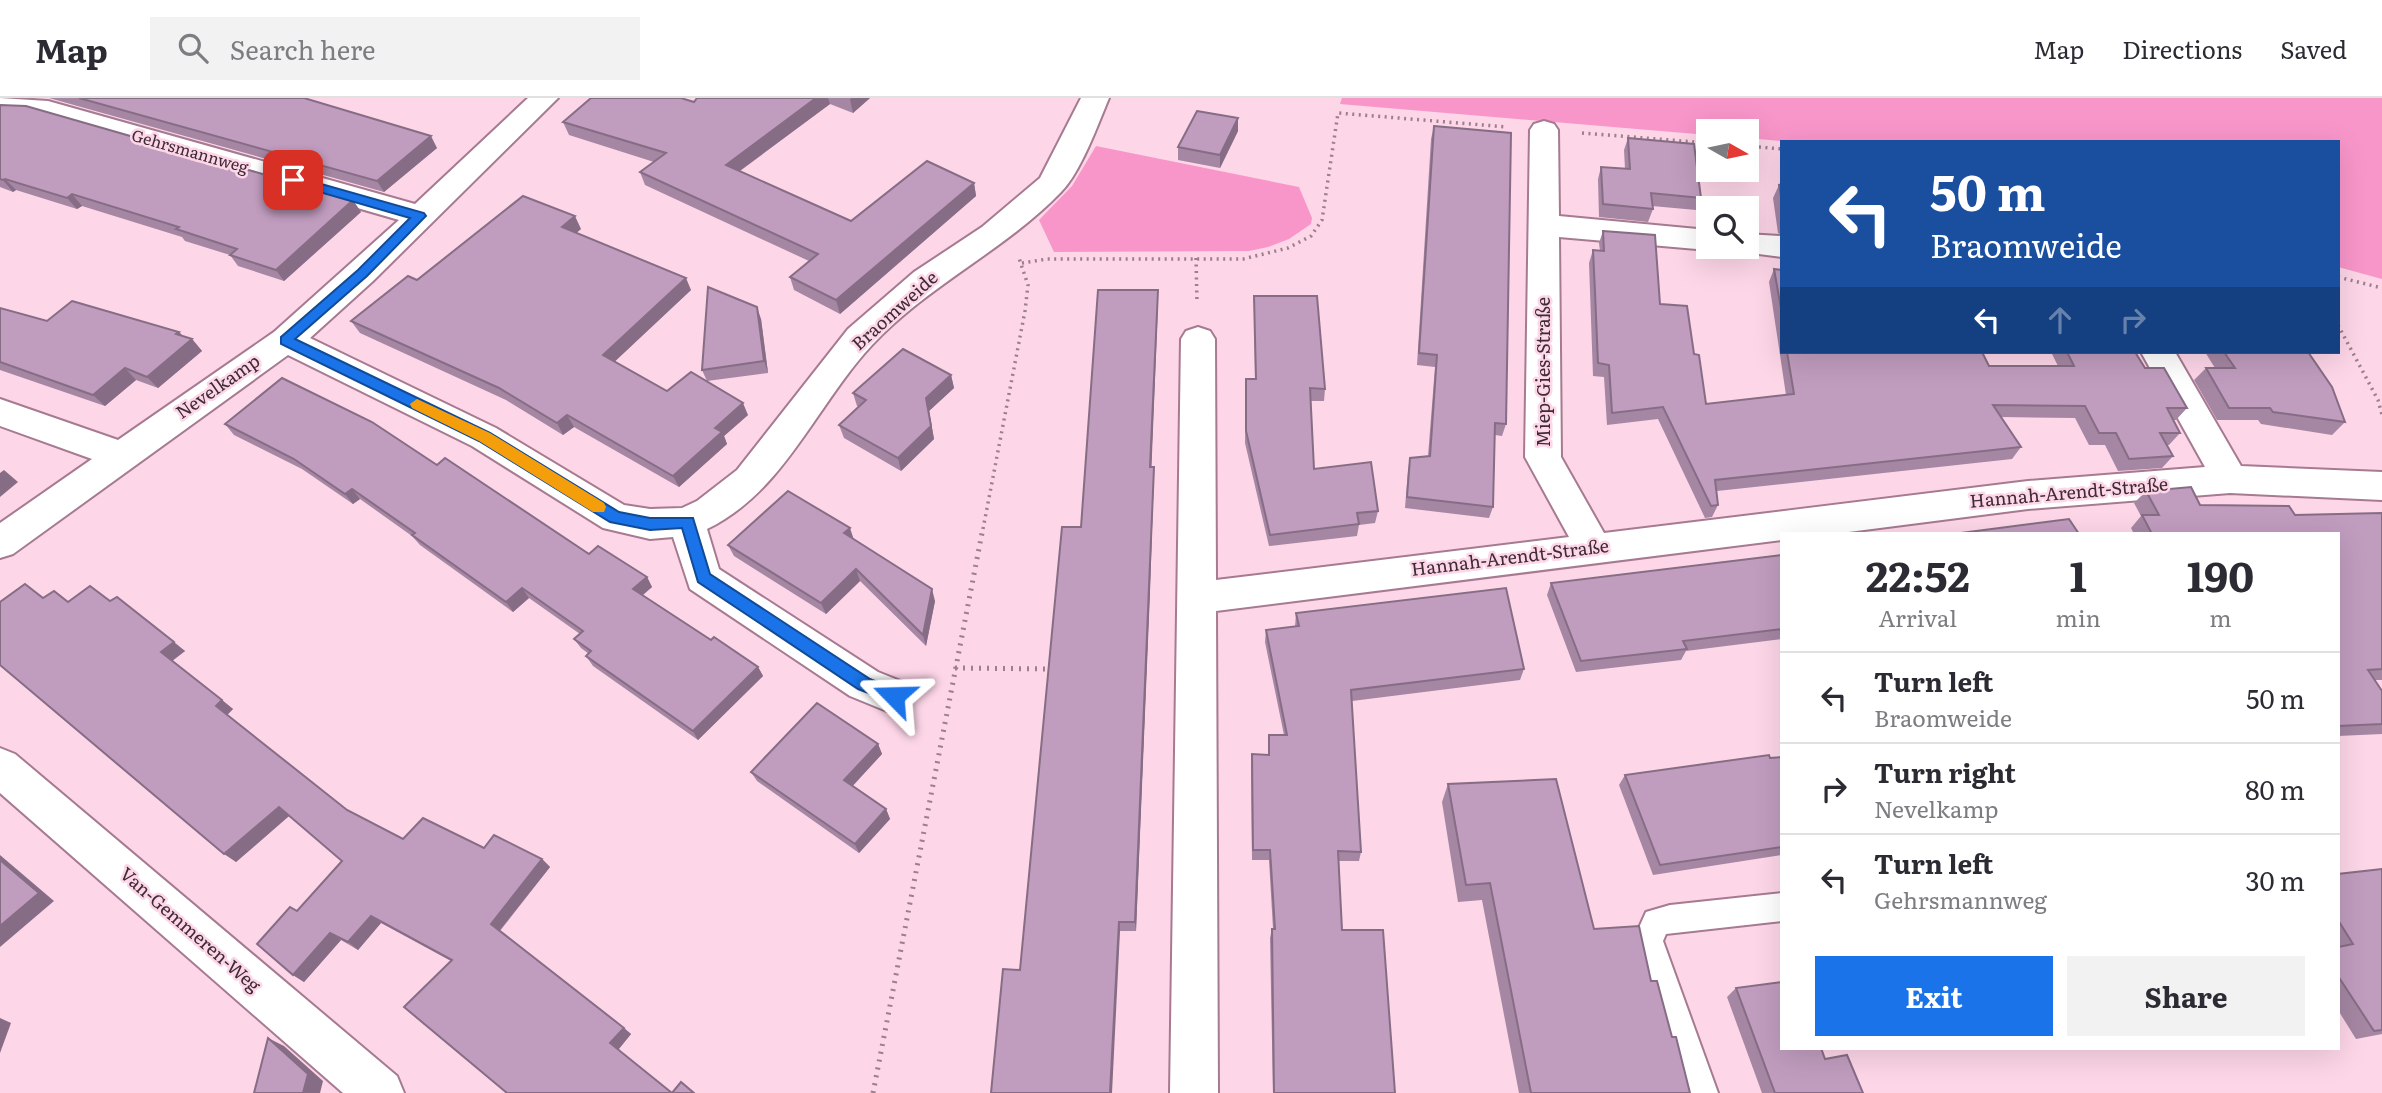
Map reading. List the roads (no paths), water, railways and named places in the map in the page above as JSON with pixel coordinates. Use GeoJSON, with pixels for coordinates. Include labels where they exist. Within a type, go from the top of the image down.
{"type":"FeatureCollection","features":[{"type":"Feature","properties":{"kind":"street","name":"Nevelkamp"},"geometry":{"type":"LineString","coordinates":[[0,543],[120,455],[286,340],[362,273],[544,98]]}},
{"type":"Feature","properties":{"kind":"street","name":"Braomweide"},"geometry":{"type":"LineString","coordinates":[[286,340],[484,437],[616,518],[650,524],[687,522],[710,511],[750,480],[860,337],[926,280],[993,234],[1052,184],[1073,147],[1095,98]]}},
{"type":"Feature","properties":{"kind":"street","name":"Gehrsmannweg"},"geometry":{"type":"LineString","coordinates":[[0,104],[38,107],[419,216]]}},
{"type":"Feature","properties":{"kind":"street","name":"Miep-Gies-Straße"},"geometry":{"type":"LineString","coordinates":[[1544,130],[1543,457],[1594,548]]}},
{"type":"Feature","properties":{"kind":"street"},"geometry":{"type":"LineString","coordinates":[[1544,225],[1696,239]]}},
{"type":"Feature","properties":{"kind":"street"},"geometry":{"type":"LineString","coordinates":[[1759,245],[1780,247]]}},
{"type":"Feature","properties":{"kind":"street"},"geometry":{"type":"LineString","coordinates":[[1194,1093],[1198,338]]}},
{"type":"Feature","properties":{"kind":"street"},"geometry":{"type":"LineString","coordinates":[[2159,354],[2230,479]]}},
{"type":"Feature","properties":{"kind":"street"},"geometry":{"type":"LineString","coordinates":[[0,412],[120,455]]}},
{"type":"Feature","properties":{"kind":"street","name":"Hannah-Arendt-Straße"},"geometry":{"type":"LineString","coordinates":[[1197,598],[1594,548],[1827,527],[2028,495],[2230,479],[2382,485]]}},
{"type":"Feature","properties":{"kind":"street"},"geometry":{"type":"LineString","coordinates":[[687,522],[704,578],[864,684],[894,696]]}},
{"type":"Feature","properties":{"kind":"street","name":"Van-Gemmeren-Weg"},"geometry":{"type":"LineString","coordinates":[[0,767],[380,1093]]}},
{"type":"Feature","properties":{"kind":"lane"},"geometry":{"type":"LineString","coordinates":[[1703,1093],[1648,941],[1651,930],[1656,922],[1670,919],[1780,907]]}}]}
